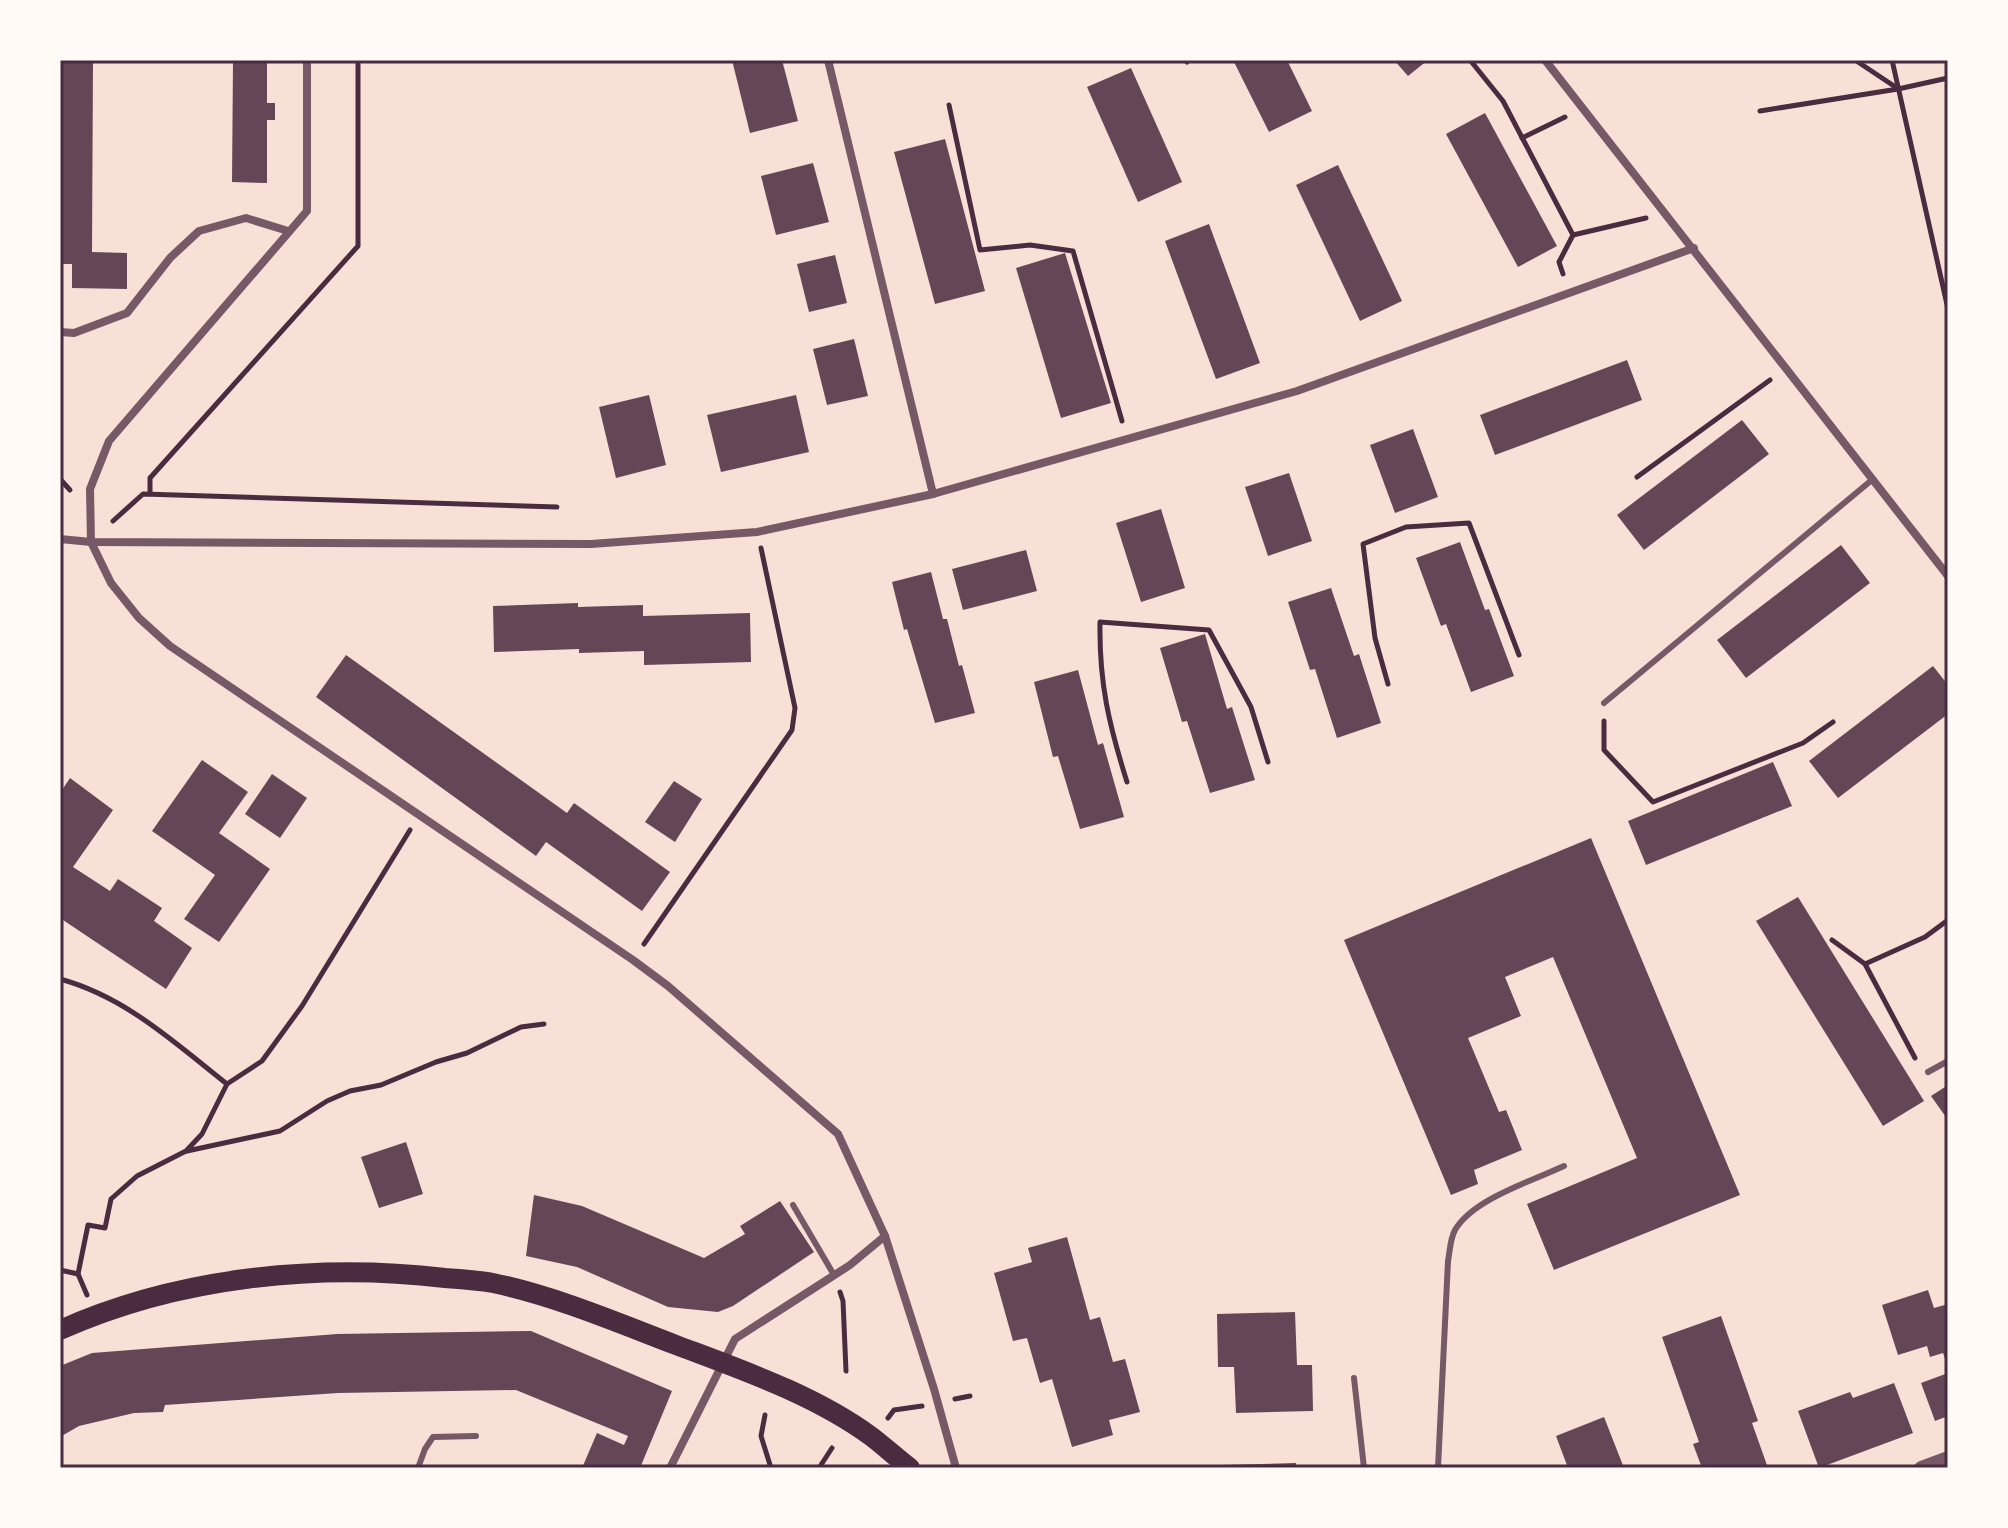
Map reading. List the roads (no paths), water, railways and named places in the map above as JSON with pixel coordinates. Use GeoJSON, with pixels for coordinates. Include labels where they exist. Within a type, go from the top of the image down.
{"type":"FeatureCollection","features":[{"type":"Feature","properties":{"kind":"main road"},"geometry":{"type":"LineString","coordinates":[[60,1330],[95,1314],[204,1286],[302,1272],[392,1271],[493,1283],[584,1310],[723,1363],[814,1403],[871,1437],[910,1468]]}},
{"type":"Feature","properties":{"kind":"street"},"geometry":{"type":"LineString","coordinates":[[307,60],[307,211],[109,441],[90,489],[91,542],[111,583],[139,618],[170,646],[633,960],[668,986],[838,1134],[885,1236],[956,1468]]}},
{"type":"Feature","properties":{"kind":"street"},"geometry":{"type":"LineString","coordinates":[[828,60],[933,494]]}},
{"type":"Feature","properties":{"kind":"street"},"geometry":{"type":"LineString","coordinates":[[1545,60],[1948,576]]}},
{"type":"Feature","properties":{"kind":"street"},"geometry":{"type":"LineString","coordinates":[[60,332],[74,333],[127,313],[170,258],[199,231],[246,218],[288,231]]}},
{"type":"Feature","properties":{"kind":"street"},"geometry":{"type":"LineString","coordinates":[[60,539],[91,542],[591,544],[757,532],[933,494],[1297,391],[1694,248]]}},
{"type":"Feature","properties":{"kind":"street"},"geometry":{"type":"LineString","coordinates":[[670,1468],[735,1339],[834,1275],[885,1236]]}},
{"type":"Feature","properties":{"kind":"street"},"geometry":{"type":"LineString","coordinates":[[1921,1468],[1948,1458]]}},
{"type":"Feature","properties":{"kind":"lane"},"geometry":{"type":"LineString","coordinates":[[1604,703],[1873,479]]}},
{"type":"Feature","properties":{"kind":"lane"},"geometry":{"type":"LineString","coordinates":[[1928,1072],[1948,1061]]}},
{"type":"Feature","properties":{"kind":"lane"},"geometry":{"type":"LineString","coordinates":[[1438,1468],[1448,1261],[1453,1233],[1466,1215],[1484,1203],[1564,1166]]}},
{"type":"Feature","properties":{"kind":"lane"},"geometry":{"type":"LineString","coordinates":[[793,1205],[834,1275]]}},
{"type":"Feature","properties":{"kind":"lane"},"geometry":{"type":"LineString","coordinates":[[1354,1378],[1364,1468]]}},
{"type":"Feature","properties":{"kind":"lane"},"geometry":{"type":"LineString","coordinates":[[418,1468],[433,1437],[476,1436]]}}]}
